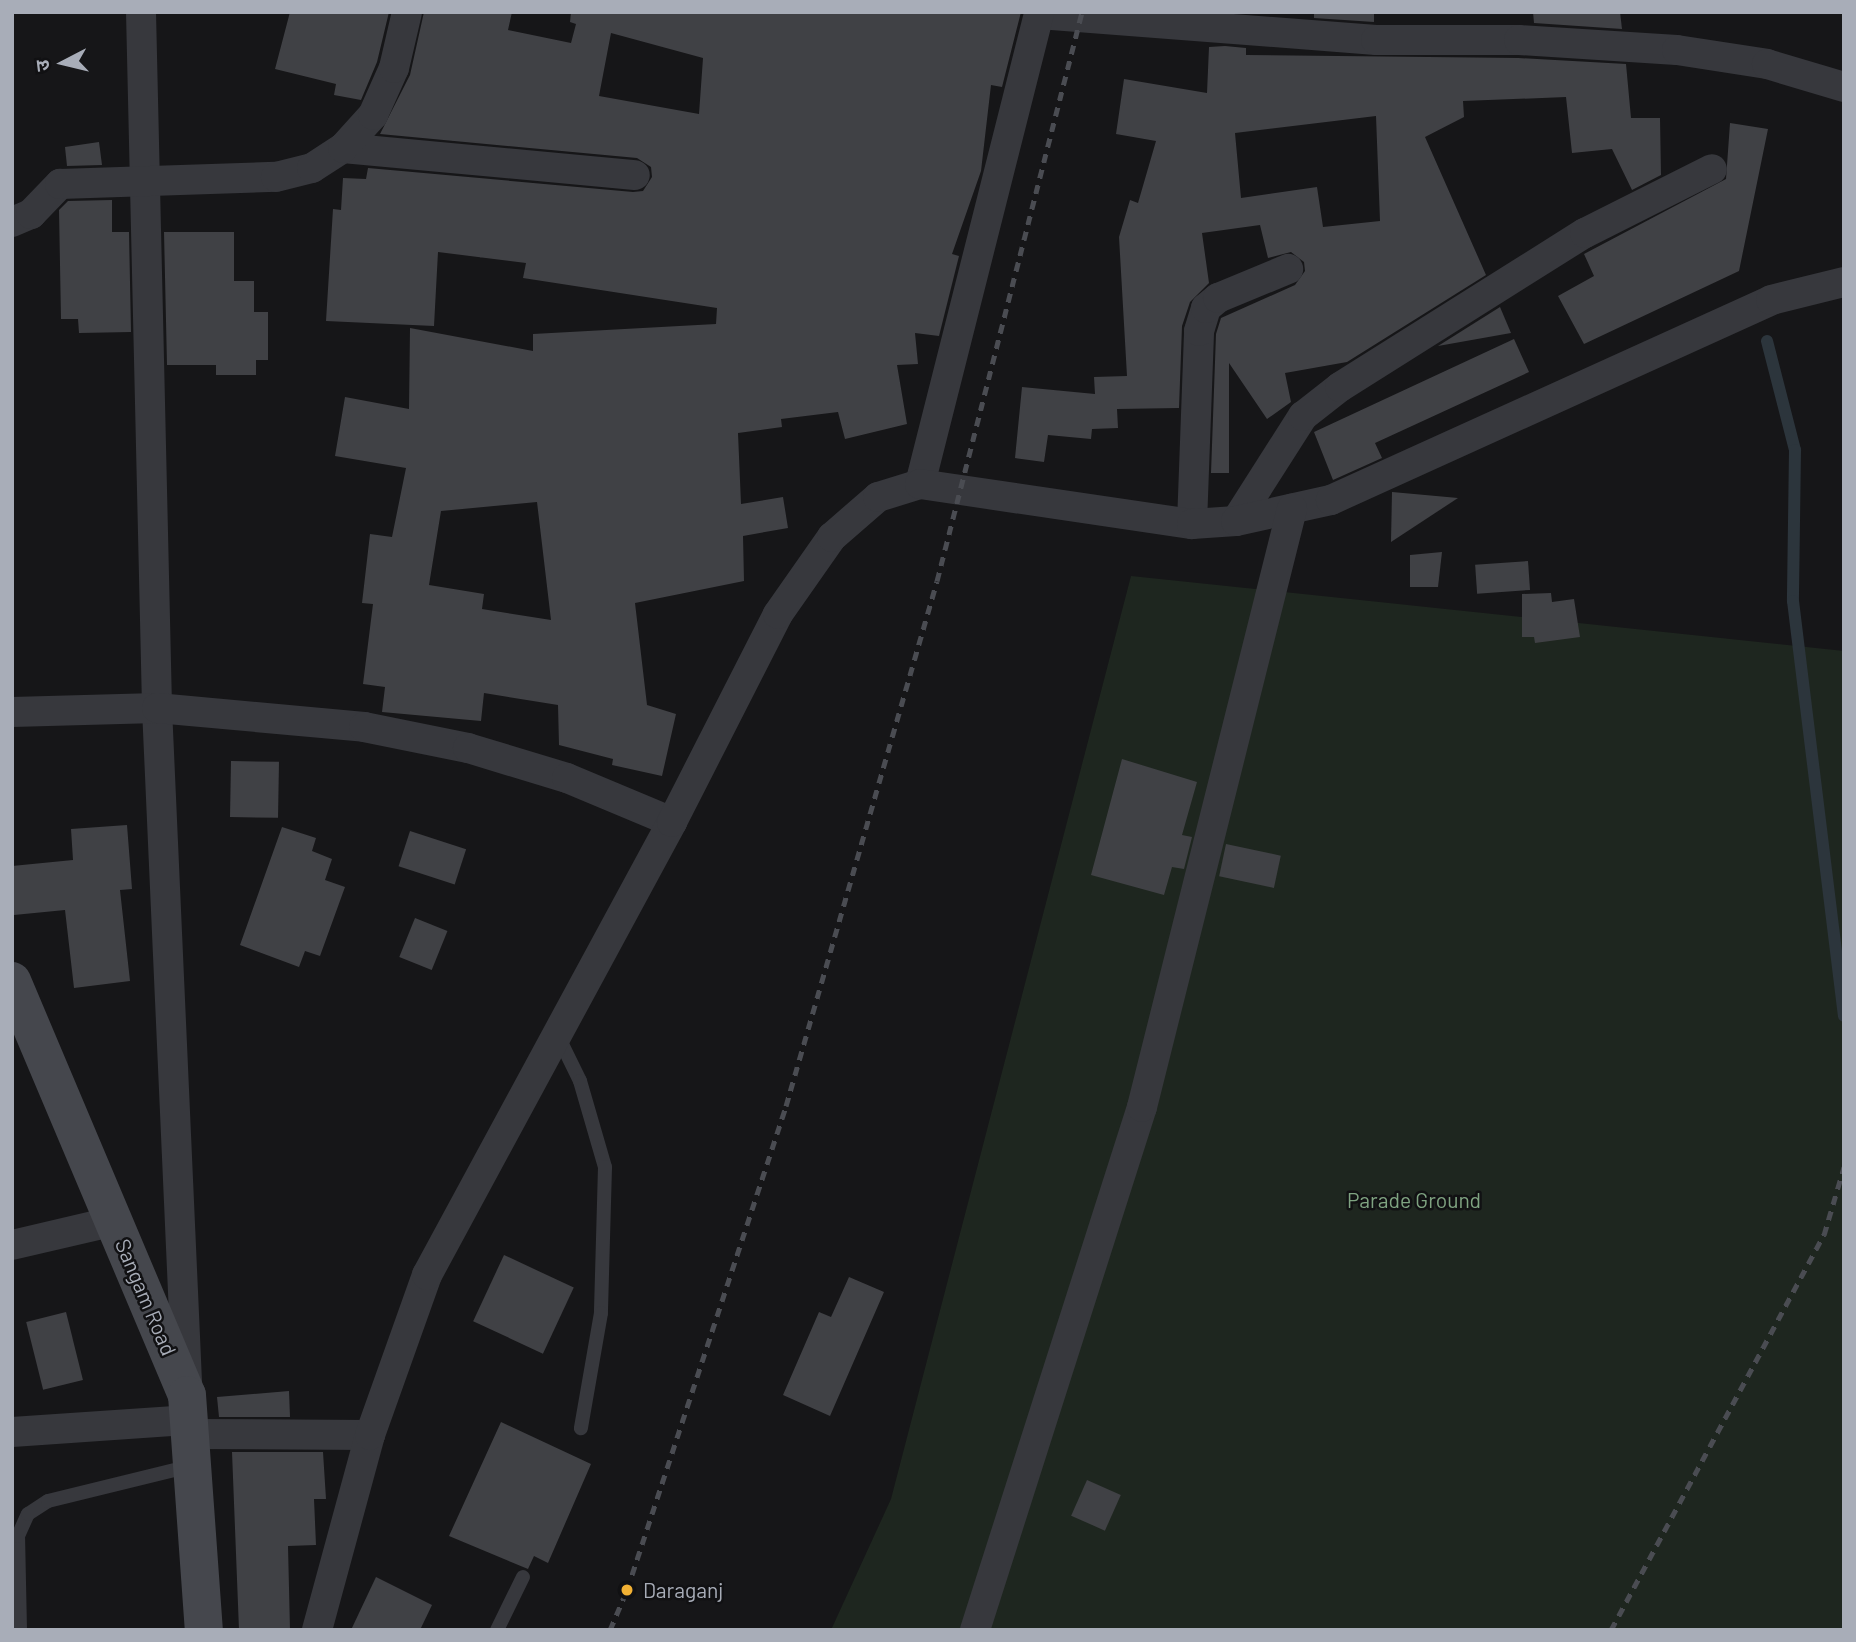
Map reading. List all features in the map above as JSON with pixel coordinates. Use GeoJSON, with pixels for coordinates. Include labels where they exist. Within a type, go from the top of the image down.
{"type":"FeatureCollection","features":[{"type":"Feature","properties":{"kind":"main road","name":"Sangam Road"},"geometry":{"type":"LineString","coordinates":[[12,981],[114,1221],[190,1429],[204,1630]]}},
{"type":"Feature","properties":{"kind":"street"},"geometry":{"type":"LineString","coordinates":[[141,12],[142,183],[157,708],[190,1429]]}},
{"type":"Feature","properties":{"kind":"street"},"geometry":{"type":"LineString","coordinates":[[12,222],[31,214],[60,184],[275,177],[312,168],[343,148],[373,115],[394,68],[407,12]]}},
{"type":"Feature","properties":{"kind":"street"},"geometry":{"type":"LineString","coordinates":[[920,484],[1039,13],[1376,40],[1519,40],[1677,50],[1767,64],[1844,87]]}},
{"type":"Feature","properties":{"kind":"street"},"geometry":{"type":"LineString","coordinates":[[343,148],[635,175]]}},
{"type":"Feature","properties":{"kind":"street"},"geometry":{"type":"LineString","coordinates":[[1236,521],[1303,416],[1340,387],[1585,233],[1712,169]]}},
{"type":"Feature","properties":{"kind":"street"},"geometry":{"type":"LineString","coordinates":[[1192,524],[1199,331],[1206,308],[1218,298],[1288,269]]}},
{"type":"Feature","properties":{"kind":"street"},"geometry":{"type":"LineString","coordinates":[[317,1630],[370,1435],[427,1275],[672,822],[778,614],[832,537],[878,497],[920,484],[1192,524],[1236,521],[1331,500],[1771,300],[1844,282]]}},
{"type":"Feature","properties":{"kind":"street"},"geometry":{"type":"LineString","coordinates":[[975,1630],[1142,1107],[1292,509]]}},
{"type":"Feature","properties":{"kind":"street"},"geometry":{"type":"LineString","coordinates":[[12,712],[157,708],[364,727],[468,748],[567,778],[672,822]]}},
{"type":"Feature","properties":{"kind":"street"},"geometry":{"type":"LineString","coordinates":[[12,1245],[114,1221]]}},
{"type":"Feature","properties":{"kind":"street"},"geometry":{"type":"LineString","coordinates":[[12,1432],[190,1429],[370,1435]]}},
{"type":"Feature","properties":{"kind":"lane"},"geometry":{"type":"LineString","coordinates":[[558,1036],[580,1081],[605,1167],[601,1313],[581,1427]]}},
{"type":"Feature","properties":{"kind":"lane"},"geometry":{"type":"LineString","coordinates":[[20,1630],[18,1536],[28,1514],[48,1500],[190,1429]]}},
{"type":"Feature","properties":{"kind":"lane"},"geometry":{"type":"LineString","coordinates":[[497,1630],[523,1577]]}},
{"type":"Feature","properties":{"kind":"green space","name":"Parade Ground"},"geometry":{"type":"Polygon","coordinates":[[[1131,576],[1844,651],[1844,1630],[831,1630],[891,1499],[1131,576]]]}},
{"type":"Feature","properties":{"kind":"building"},"geometry":{"type":"Polygon","coordinates":[[[290,12],[389,12],[377,62],[361,100],[334,95],[336,84],[275,69],[290,12]]]}},
{"type":"Feature","properties":{"kind":"building"},"geometry":{"type":"Polygon","coordinates":[[[424,12],[512,12],[508,30],[571,43],[576,24],[570,22],[571,12],[1021,12],[1002,87],[991,85],[981,171],[952,254],[959,256],[939,336],[915,333],[918,364],[897,365],[907,424],[845,439],[838,412],[781,419],[782,427],[738,433],[741,504],[783,497],[788,528],[743,536],[744,581],[635,603],[647,705],[676,714],[662,776],[612,765],[613,759],[559,745],[558,705],[484,693],[481,721],[382,712],[385,687],[363,684],[373,604],[362,603],[370,534],[392,537],[406,468],[335,456],[345,397],[409,409],[410,328],[533,351],[533,334],[716,324],[717,308],[523,278],[526,263],[438,252],[434,326],[326,321],[333,209],[341,210],[343,178],[366,179],[368,168],[633,192],[643,191],[652,177],[651,167],[637,158],[380,134],[410,75],[424,12]],[[611,33],[599,96],[699,114],[703,58],[611,33]],[[537,502],[441,511],[429,585],[484,594],[482,609],[551,620],[537,502]]]}},
{"type":"Feature","properties":{"kind":"building"},"geometry":{"type":"Polygon","coordinates":[[[1314,12],[1374,12],[1374,22],[1314,18],[1314,12]]]}},
{"type":"Feature","properties":{"kind":"building"},"geometry":{"type":"Polygon","coordinates":[[[1533,12],[1620,12],[1622,29],[1534,23],[1533,12]]]}},
{"type":"Feature","properties":{"kind":"building"},"geometry":{"type":"Polygon","coordinates":[[[1209,47],[1246,48],[1246,55],[1518,58],[1626,64],[1631,118],[1660,118],[1661,175],[1632,190],[1612,149],[1572,153],[1566,97],[1463,101],[1464,117],[1425,137],[1486,275],[1347,362],[1285,373],[1291,402],[1267,419],[1229,363],[1229,473],[1211,473],[1216,334],[1221,318],[1295,285],[1305,271],[1304,262],[1291,252],[1268,258],[1260,225],[1202,233],[1209,283],[1190,302],[1182,326],[1179,408],[1117,409],[1118,428],[1092,429],[1091,439],[1048,435],[1044,462],[1015,458],[1022,387],[1095,394],[1094,377],[1127,376],[1119,237],[1130,200],[1138,203],[1156,141],[1116,134],[1124,79],[1207,93],[1209,47]],[[1376,116],[1235,133],[1241,198],[1317,187],[1323,227],[1380,221],[1376,116]]]}},
{"type":"Feature","properties":{"kind":"building"},"geometry":{"type":"Polygon","coordinates":[[[1730,123],[1768,129],[1739,271],[1584,344],[1558,296],[1594,276],[1584,254],[1726,179],[1730,123]]]}},
{"type":"Feature","properties":{"kind":"building"},"geometry":{"type":"Polygon","coordinates":[[[99,142],[102,165],[67,166],[65,147],[99,142]]]}},
{"type":"Feature","properties":{"kind":"building"},"geometry":{"type":"Polygon","coordinates":[[[112,200],[112,232],[129,232],[131,332],[79,333],[78,319],[61,319],[59,210],[68,201],[112,200]]]}},
{"type":"Feature","properties":{"kind":"building"},"geometry":{"type":"Polygon","coordinates":[[[164,232],[234,232],[234,281],[254,281],[254,312],[268,312],[268,360],[256,360],[256,375],[216,375],[216,365],[167,365],[164,232]]]}},
{"type":"Feature","properties":{"kind":"building"},"geometry":{"type":"Polygon","coordinates":[[[1500,307],[1511,333],[1438,346],[1500,307]]]}},
{"type":"Feature","properties":{"kind":"building"},"geometry":{"type":"Polygon","coordinates":[[[1514,339],[1529,372],[1375,443],[1382,458],[1333,480],[1314,432],[1514,339]]]}},
{"type":"Feature","properties":{"kind":"building"},"geometry":{"type":"Polygon","coordinates":[[[1392,492],[1458,498],[1391,542],[1392,492]]]}},
{"type":"Feature","properties":{"kind":"building"},"geometry":{"type":"Polygon","coordinates":[[[1442,552],[1438,587],[1410,587],[1410,555],[1442,552]]]}},
{"type":"Feature","properties":{"kind":"building"},"geometry":{"type":"Polygon","coordinates":[[[1528,561],[1530,590],[1477,594],[1475,565],[1528,561]]]}},
{"type":"Feature","properties":{"kind":"building"},"geometry":{"type":"Polygon","coordinates":[[[1551,593],[1552,602],[1574,599],[1580,637],[1535,643],[1534,637],[1522,637],[1522,594],[1551,593]]]}},
{"type":"Feature","properties":{"kind":"building"},"geometry":{"type":"Polygon","coordinates":[[[1122,759],[1197,782],[1182,835],[1192,837],[1184,869],[1172,867],[1164,895],[1091,875],[1122,759]]]}},
{"type":"Feature","properties":{"kind":"building"},"geometry":{"type":"Polygon","coordinates":[[[231,761],[279,762],[278,818],[230,817],[231,761]]]}},
{"type":"Feature","properties":{"kind":"building"},"geometry":{"type":"Polygon","coordinates":[[[127,825],[132,889],[120,890],[130,981],[74,988],[65,910],[14,915],[12,866],[73,860],[71,829],[127,825]]]}},
{"type":"Feature","properties":{"kind":"building"},"geometry":{"type":"Polygon","coordinates":[[[282,827],[316,838],[312,851],[332,859],[325,880],[345,887],[320,956],[305,951],[299,967],[240,945],[282,827]]]}},
{"type":"Feature","properties":{"kind":"building"},"geometry":{"type":"Polygon","coordinates":[[[410,831],[466,849],[455,884],[399,866],[410,831]]]}},
{"type":"Feature","properties":{"kind":"building"},"geometry":{"type":"Polygon","coordinates":[[[1226,844],[1281,856],[1274,888],[1219,876],[1226,844]]]}},
{"type":"Feature","properties":{"kind":"building"},"geometry":{"type":"Polygon","coordinates":[[[415,918],[447,931],[432,970],[399,957],[415,918]]]}},
{"type":"Feature","properties":{"kind":"building"},"geometry":{"type":"Polygon","coordinates":[[[504,1255],[574,1288],[543,1354],[473,1321],[504,1255]]]}},
{"type":"Feature","properties":{"kind":"building"},"geometry":{"type":"Polygon","coordinates":[[[849,1277],[884,1292],[830,1416],[783,1395],[819,1312],[831,1317],[849,1277]]]}},
{"type":"Feature","properties":{"kind":"building"},"geometry":{"type":"Polygon","coordinates":[[[66,1312],[83,1380],[43,1390],[26,1322],[66,1312]]]}},
{"type":"Feature","properties":{"kind":"building"},"geometry":{"type":"Polygon","coordinates":[[[289,1391],[290,1417],[219,1417],[217,1397],[289,1391]]]}},
{"type":"Feature","properties":{"kind":"building"},"geometry":{"type":"Polygon","coordinates":[[[501,1422],[591,1464],[548,1563],[534,1556],[528,1569],[449,1536],[501,1422]]]}},
{"type":"Feature","properties":{"kind":"building"},"geometry":{"type":"Polygon","coordinates":[[[232,1452],[323,1452],[326,1499],[314,1499],[316,1545],[288,1546],[290,1630],[239,1630],[232,1452]]]}},
{"type":"Feature","properties":{"kind":"building"},"geometry":{"type":"Polygon","coordinates":[[[1087,1480],[1121,1495],[1105,1531],[1071,1516],[1087,1480]]]}},
{"type":"Feature","properties":{"kind":"building"},"geometry":{"type":"Polygon","coordinates":[[[376,1577],[432,1605],[420,1630],[351,1630],[376,1577]]]}},
{"type":"Feature","properties":{"kind":"waterway"},"geometry":{"type":"LineString","coordinates":[[1767,341],[1795,450],[1793,601],[1844,1016]]}},
{"type":"Feature","properties":{"kind":"railway"},"geometry":{"type":"LineString","coordinates":[[610,1630],[627,1590],[786,1106],[937,581],[1082,12]]}},
{"type":"Feature","properties":{"kind":"railway"},"geometry":{"type":"LineString","coordinates":[[1611,1630],[1824,1235],[1844,1167]]}},
{"type":"Feature","properties":{"kind":"place","name":"Daraganj"},"geometry":{"type":"Point","coordinates":[627,1590]}}]}
